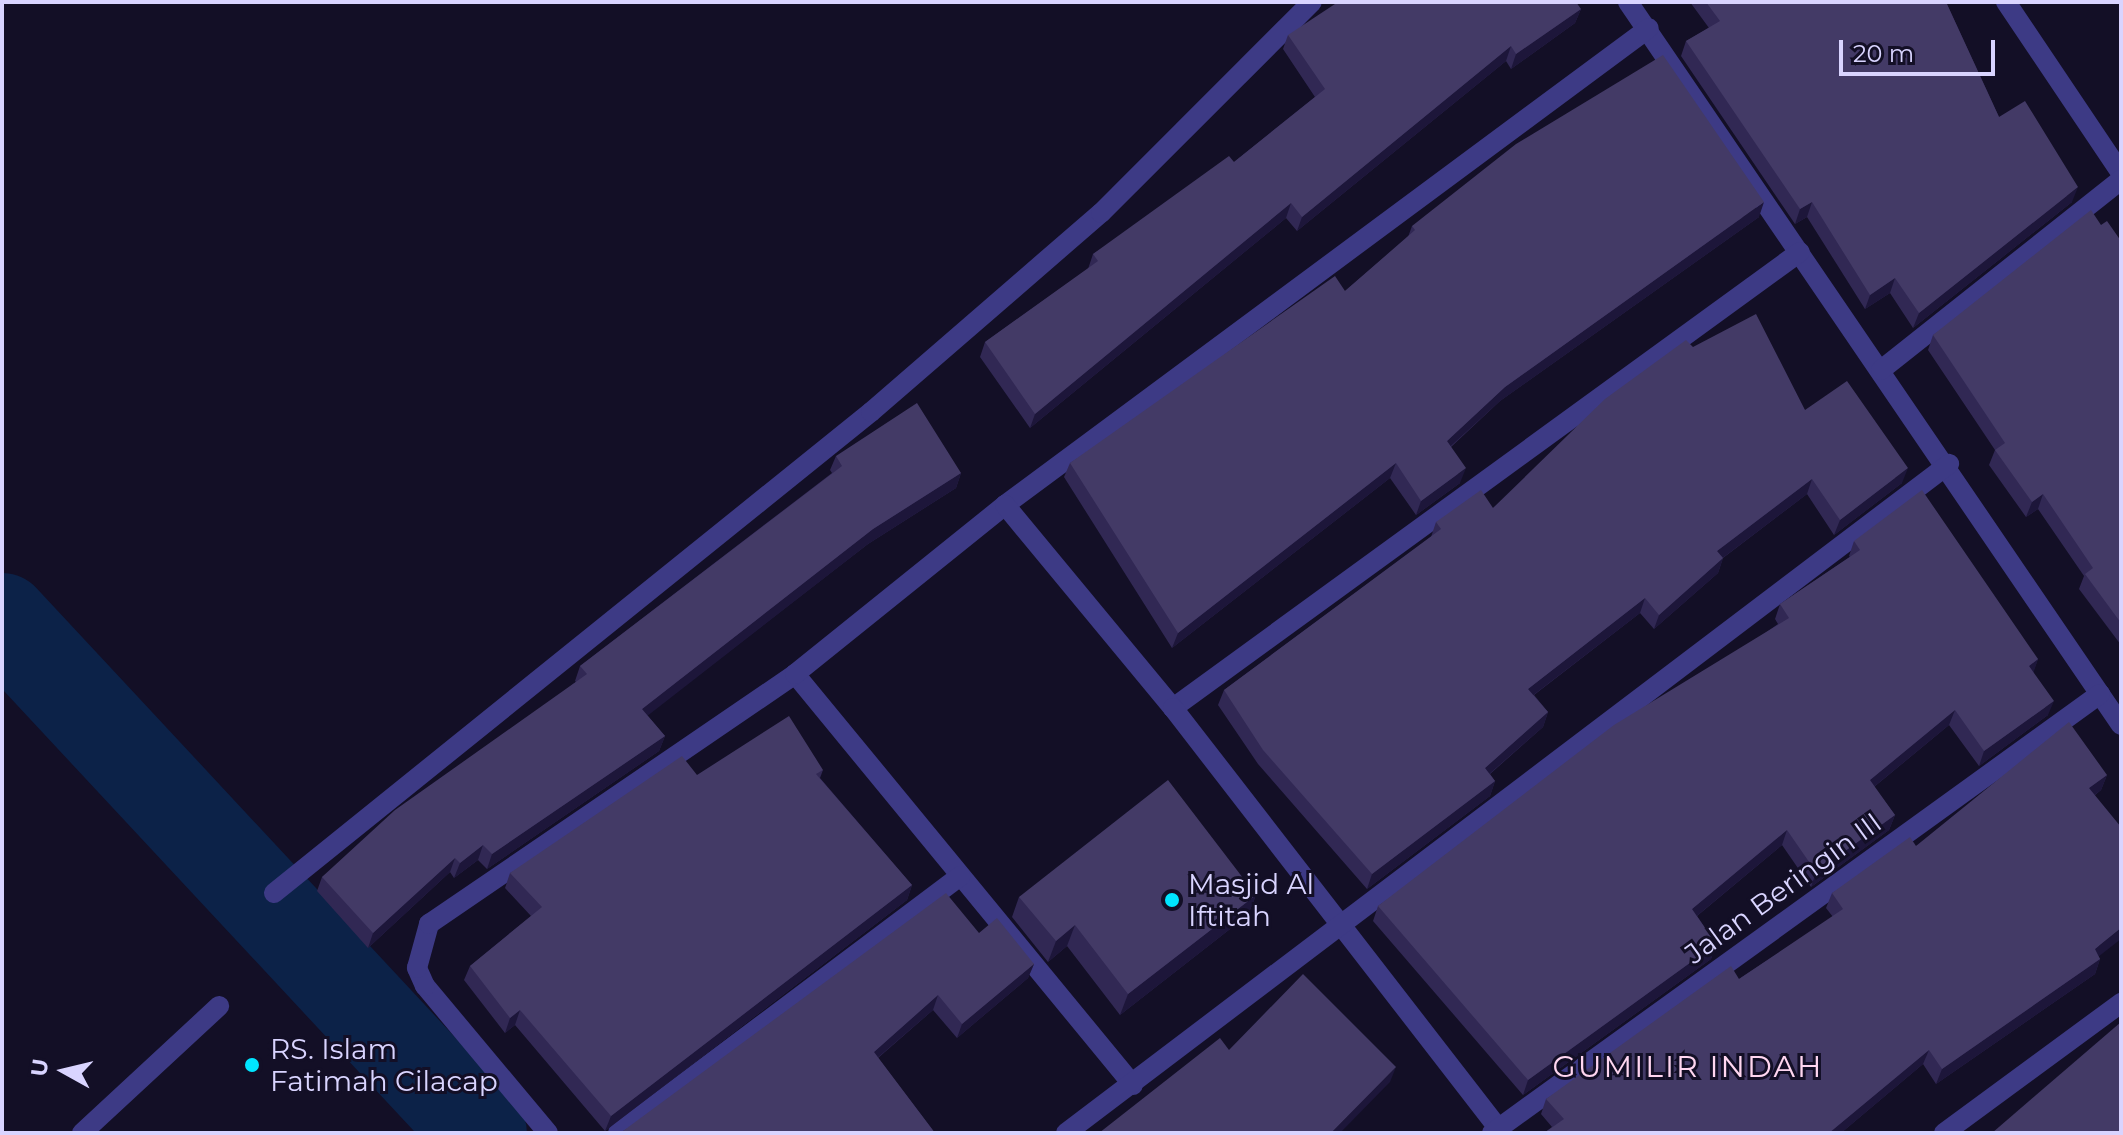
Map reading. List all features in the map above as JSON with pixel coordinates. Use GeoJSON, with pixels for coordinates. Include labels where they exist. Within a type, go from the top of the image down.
{"type":"FeatureCollection","features":[{"type":"Feature","properties":{"kind":"street"},"geometry":{"type":"LineString","coordinates":[[274,893],[871,412],[1101,213],[1312,2]]}},
{"type":"Feature","properties":{"kind":"street"},"geometry":{"type":"LineString","coordinates":[[1628,2],[1649,28],[1881,370],[1949,464],[2121,725]]}},
{"type":"Feature","properties":{"kind":"street"},"geometry":{"type":"LineString","coordinates":[[2006,2],[2121,173]]}},
{"type":"Feature","properties":{"kind":"street"},"geometry":{"type":"LineString","coordinates":[[548,1133],[425,986],[417,968],[429,924],[795,674],[1005,505],[1649,28]]}},
{"type":"Feature","properties":{"kind":"street"},"geometry":{"type":"LineString","coordinates":[[1881,370],[2121,180]]}},
{"type":"Feature","properties":{"kind":"street"},"geometry":{"type":"LineString","coordinates":[[1173,708],[1800,252]]}},
{"type":"Feature","properties":{"kind":"street"},"geometry":{"type":"LineString","coordinates":[[1066,1133],[1133,1085],[1338,921],[1949,464]]}},
{"type":"Feature","properties":{"kind":"street"},"geometry":{"type":"LineString","coordinates":[[1005,505],[1173,708],[1497,1131]]}},
{"type":"Feature","properties":{"kind":"street"},"geometry":{"type":"LineString","coordinates":[[795,674],[1133,1085]]}},
{"type":"Feature","properties":{"kind":"street","name":"Jalan Beringin III"},"geometry":{"type":"LineString","coordinates":[[1497,1131],[2100,694]]}},
{"type":"Feature","properties":{"kind":"street"},"geometry":{"type":"LineString","coordinates":[[618,1133],[960,876]]}},
{"type":"Feature","properties":{"kind":"street"},"geometry":{"type":"LineString","coordinates":[[1944,1133],[2121,1003]]}},
{"type":"Feature","properties":{"kind":"street"},"geometry":{"type":"LineString","coordinates":[[82,1133],[219,1006]]}},
{"type":"Feature","properties":{"kind":"building"},"geometry":{"type":"Polygon","coordinates":[[[1338,2],[1576,2],[1581,9],[1516,54],[1511,46],[1302,217],[1291,203],[1035,414],[985,342],[1098,261],[1093,254],[1229,156],[1234,162],[1325,89],[1288,35],[1338,2]]]}},
{"type":"Feature","properties":{"kind":"building"},"geometry":{"type":"Polygon","coordinates":[[[1706,2],[1946,2],[1999,117],[2025,101],[2078,187],[1919,313],[1895,278],[1870,295],[1812,202],[1800,209],[1686,41],[1720,21],[1706,2]]]}},
{"type":"Feature","properties":{"kind":"building"},"geometry":{"type":"Polygon","coordinates":[[[1663,55],[1764,202],[1505,387],[1447,441],[1466,468],[1421,501],[1396,463],[1178,633],[1070,463],[1335,276],[1345,291],[1415,230],[1412,226],[1516,144],[1663,55]]]}},
{"type":"Feature","properties":{"kind":"building"},"geometry":{"type":"Polygon","coordinates":[[[2091,210],[2101,225],[2107,221],[2121,241],[2121,623],[2085,574],[2093,568],[2043,494],[2032,502],[1995,450],[2005,443],[1933,335],[2091,210]]]}},
{"type":"Feature","properties":{"kind":"building"},"geometry":{"type":"Polygon","coordinates":[[[1756,314],[1805,410],[1847,381],[1908,468],[1840,520],[1812,479],[1717,551],[1723,558],[1659,615],[1645,598],[1528,689],[1548,712],[1485,768],[1495,781],[1372,874],[1263,750],[1224,690],[1441,529],[1436,522],[1481,490],[1493,508],[1605,399],[1686,340],[1693,347],[1756,314]]]}},
{"type":"Feature","properties":{"kind":"building"},"geometry":{"type":"Polygon","coordinates":[[[917,403],[961,473],[873,529],[642,709],[665,736],[492,854],[483,845],[460,863],[455,858],[373,933],[322,877],[395,810],[587,674],[580,666],[842,466],[836,456],[917,403]]]}},
{"type":"Feature","properties":{"kind":"building"},"geometry":{"type":"Polygon","coordinates":[[[1922,490],[2038,659],[2029,666],[2054,701],[1984,751],[1955,710],[1870,780],[1895,815],[1816,872],[1787,830],[1692,909],[1716,944],[1528,1080],[1378,906],[1614,725],[1789,618],[1780,604],[1860,550],[1854,541],[1922,490]]]}},
{"type":"Feature","properties":{"kind":"building"},"geometry":{"type":"Polygon","coordinates":[[[789,716],[823,770],[816,774],[912,885],[611,1116],[520,1010],[510,1018],[470,966],[542,907],[510,873],[682,756],[697,775],[789,716]]]}},
{"type":"Feature","properties":{"kind":"building"},"geometry":{"type":"Polygon","coordinates":[[[2069,722],[2107,775],[2089,788],[2121,827],[2121,928],[2095,949],[2100,959],[1942,1069],[1929,1050],[1829,1133],[1544,1133],[1564,1119],[1546,1099],[1731,966],[1739,979],[1843,909],[1832,893],[1910,837],[1916,846],[2069,722]]]}},
{"type":"Feature","properties":{"kind":"building"},"geometry":{"type":"Polygon","coordinates":[[[1168,780],[1256,895],[1128,994],[1075,925],[1056,941],[1019,897],[1168,780]]]}},
{"type":"Feature","properties":{"kind":"building"},"geometry":{"type":"Polygon","coordinates":[[[946,893],[979,933],[997,918],[1034,964],[962,1024],[938,995],[874,1052],[935,1133],[623,1131],[946,893]]]}},
{"type":"Feature","properties":{"kind":"building"},"geometry":{"type":"Polygon","coordinates":[[[1303,974],[1396,1067],[1331,1133],[1099,1133],[1220,1038],[1229,1050],[1303,974]]]}},
{"type":"Feature","properties":{"kind":"building"},"geometry":{"type":"Polygon","coordinates":[[[2121,1022],[2121,1133],[1992,1133],[2121,1022]]]}},
{"type":"Feature","properties":{"kind":"waterway"},"geometry":{"type":"LineString","coordinates":[[2,620],[480,1133]]}},
{"type":"Feature","properties":{"kind":"place","name":"Masjid Al Iftitah"},"geometry":{"type":"Point","coordinates":[1172,900]}},
{"type":"Feature","properties":{"kind":"place","name":"RS. Islam Fatimah Cilacap"},"geometry":{"type":"Point","coordinates":[252,1065]}},
{"type":"Feature","properties":{"kind":"district","name":"GUMILIR INDAH"},"geometry":{"type":"Point","coordinates":[1688,1067]}}]}
